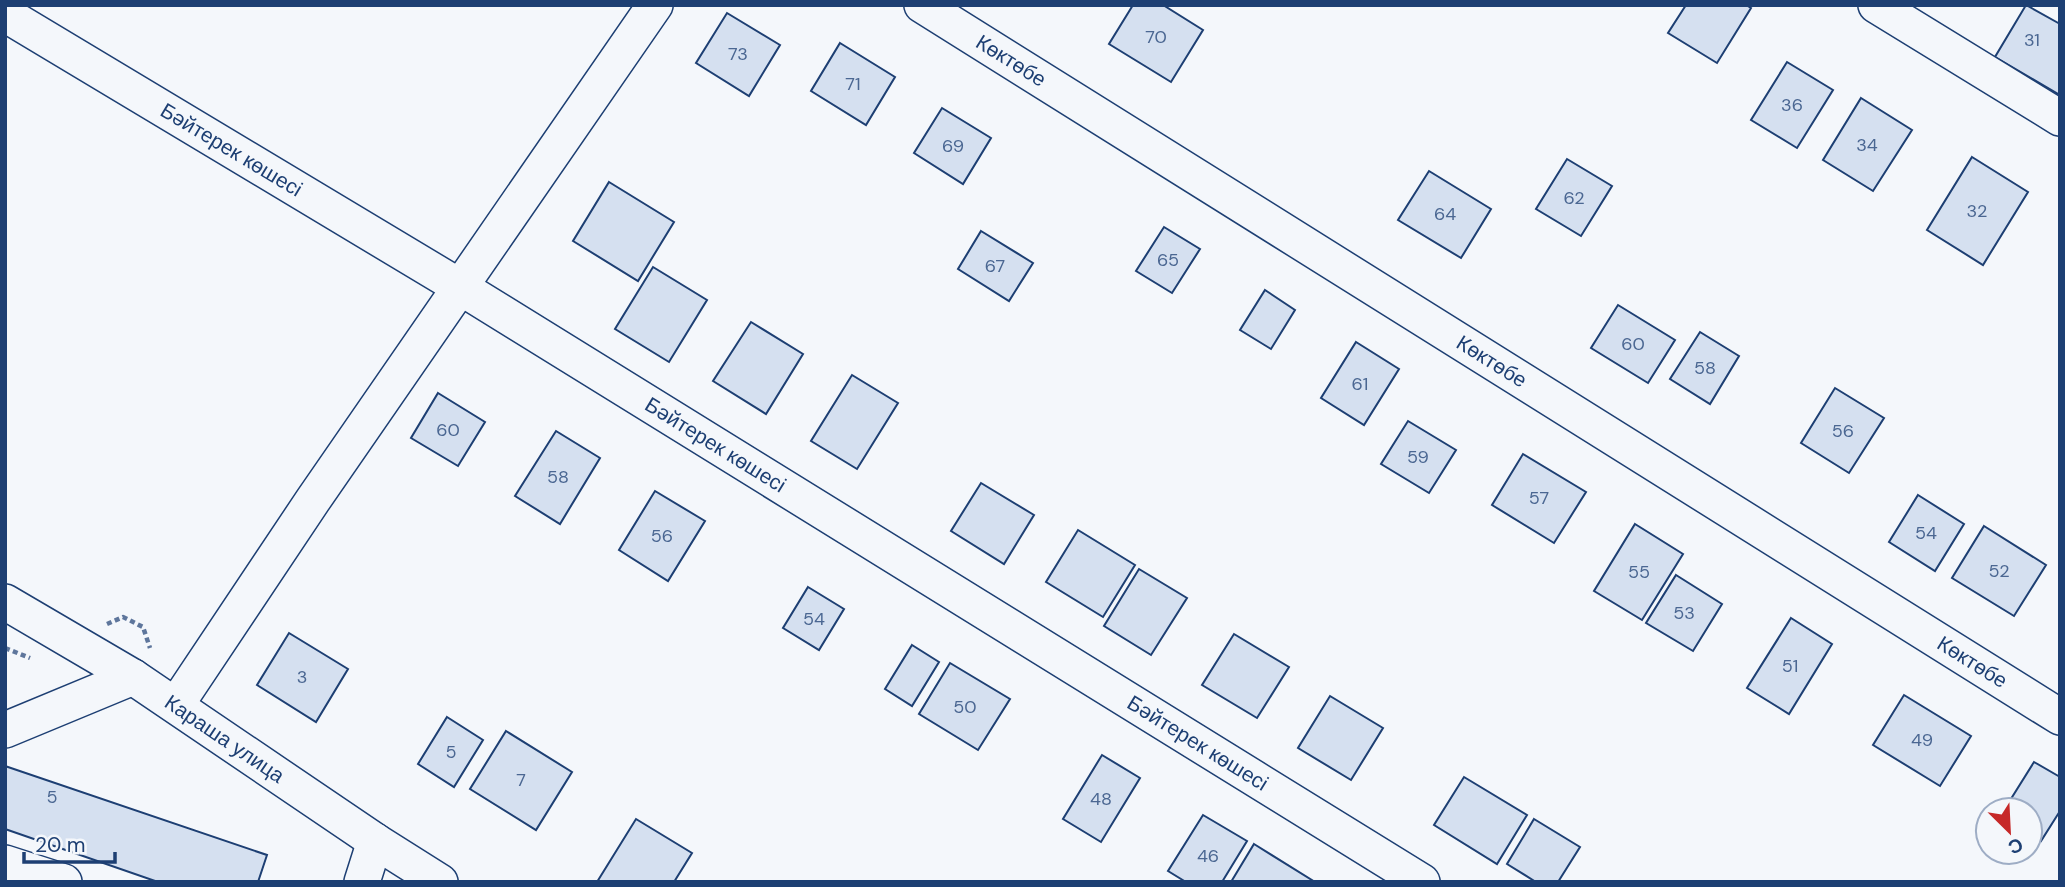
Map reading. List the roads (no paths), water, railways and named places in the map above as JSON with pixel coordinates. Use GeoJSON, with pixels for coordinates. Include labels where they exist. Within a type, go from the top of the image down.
{"type":"FeatureCollection","features":[{"type":"Feature","properties":{"kind":"street"},"geometry":{"type":"LineString","coordinates":[[176,705],[655,5]]}},
{"type":"Feature","properties":{"kind":"street","name":"Көктөбе"},"geometry":{"type":"LineString","coordinates":[[922,5],[2060,717]]}},
{"type":"Feature","properties":{"kind":"street"},"geometry":{"type":"LineString","coordinates":[[1876,5],[2060,118]]}},
{"type":"Feature","properties":{"kind":"street","name":"Бәйтерек көшесі"},"geometry":{"type":"LineString","coordinates":[[5,14],[460,287],[1422,882]]}},
{"type":"Feature","properties":{"kind":"street","name":"Караша улица"},"geometry":{"type":"LineString","coordinates":[[5,601],[133,677],[440,882]]}},
{"type":"Feature","properties":{"kind":"street"},"geometry":{"type":"LineString","coordinates":[[5,730],[133,677]]}},
{"type":"Feature","properties":{"kind":"street"},"geometry":{"type":"LineString","coordinates":[[362,882],[375,841]]}},
{"type":"Feature","properties":{"kind":"street"},"geometry":{"type":"LineString","coordinates":[[5,863],[64,882]]}}]}
